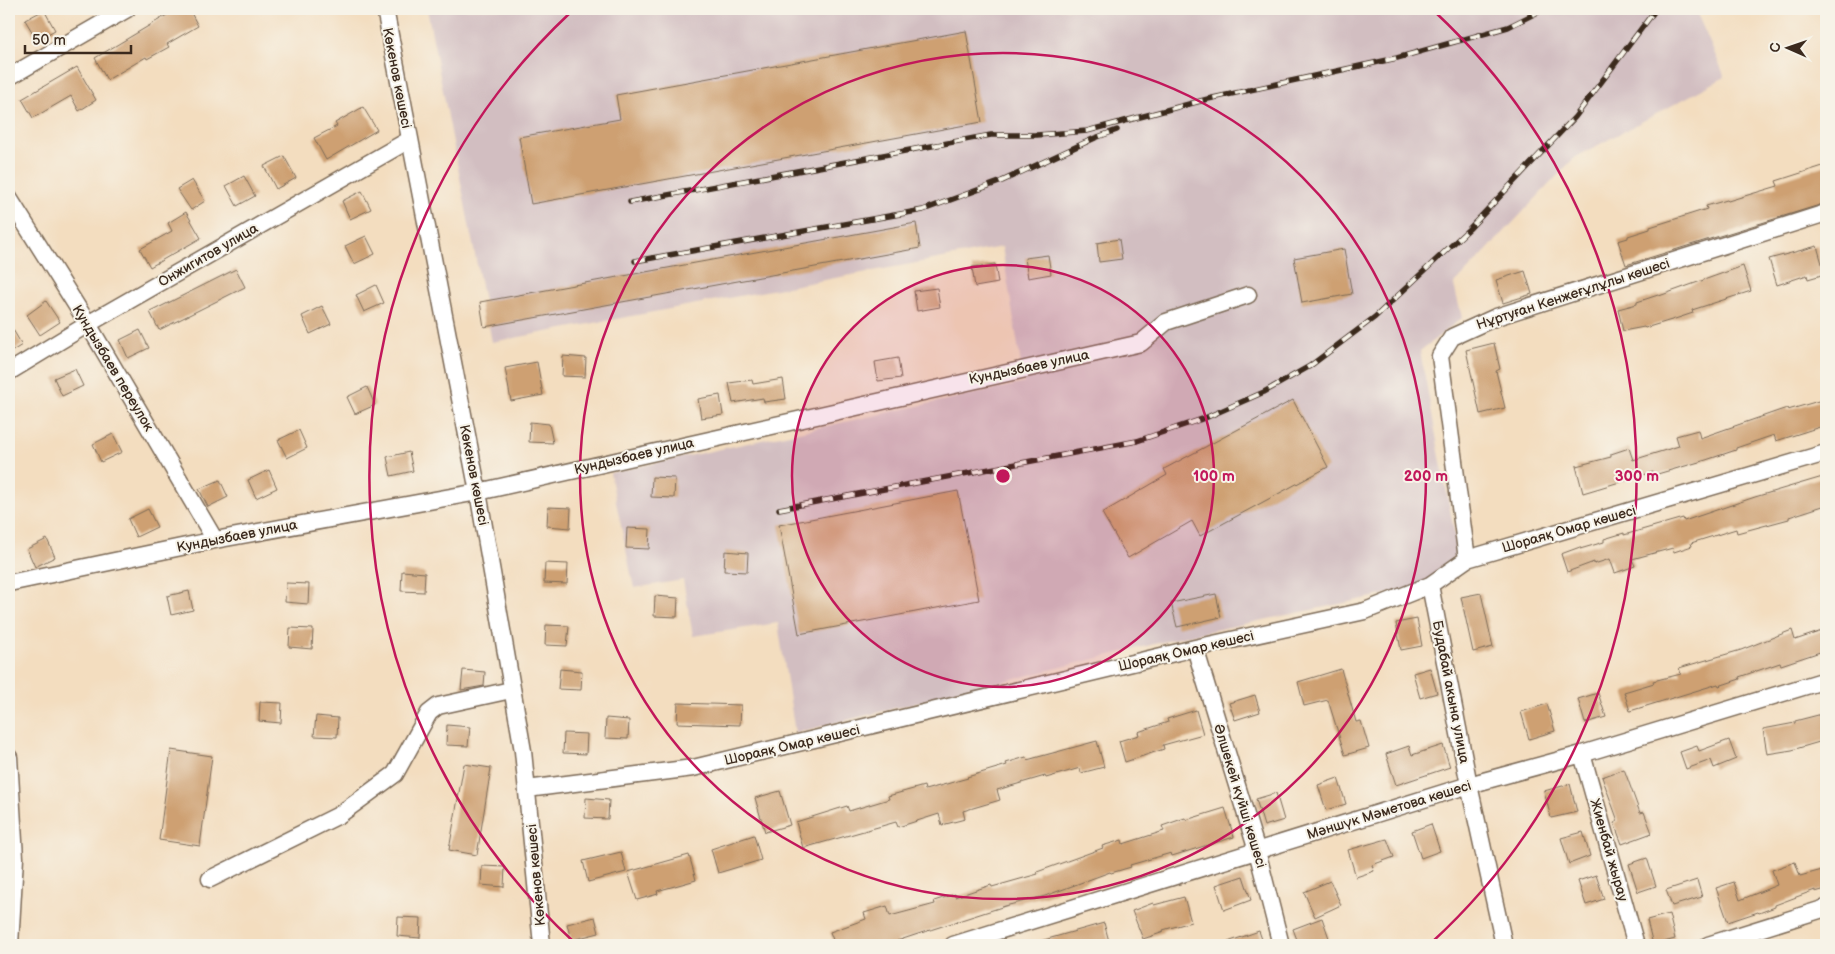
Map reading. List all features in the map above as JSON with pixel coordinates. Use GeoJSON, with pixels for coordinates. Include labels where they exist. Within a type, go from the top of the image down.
{"type":"FeatureCollection","features":[{"type":"Feature","properties":{"kind":"street"},"geometry":{"type":"LineString","coordinates":[[9,77],[127,9]]}},
{"type":"Feature","properties":{"kind":"street","name":"Көкенов көшесі"},"geometry":{"type":"LineString","coordinates":[[384,9],[478,492],[523,751],[542,945]]}},
{"type":"Feature","properties":{"kind":"street","name":"Онжигитов улица"},"geometry":{"type":"LineString","coordinates":[[9,372],[88,324],[409,140]]}},
{"type":"Feature","properties":{"kind":"street","name":"Кундызбаев переулок"},"geometry":{"type":"LineString","coordinates":[[9,198],[88,324],[215,540]]}},
{"type":"Feature","properties":{"kind":"street","name":"Нұртуған Кенжеғұлұлы көшесі"},"geometry":{"type":"LineString","coordinates":[[1467,559],[1440,356],[1452,337],[1496,317],[1826,212]]}},
{"type":"Feature","properties":{"kind":"street","name":"Кундызбаев улица"},"geometry":{"type":"LineString","coordinates":[[9,583],[215,540],[478,492],[1141,343],[1166,322],[1248,295]]}},
{"type":"Feature","properties":{"kind":"street","name":"Шораяқ Омар көшесі"},"geometry":{"type":"LineString","coordinates":[[527,789],[693,768],[1194,648],[1365,611],[1430,585],[1467,559],[1826,454]]}},
{"type":"Feature","properties":{"kind":"street","name":"Будабай акына улица"},"geometry":{"type":"LineString","coordinates":[[1430,585],[1469,784],[1504,945]]}},
{"type":"Feature","properties":{"kind":"street","name":"Әлшекей күйші көшесі"},"geometry":{"type":"LineString","coordinates":[[1194,648],[1257,850],[1281,945]]}},
{"type":"Feature","properties":{"kind":"street","name":"Мәншүк Мәметова көшесі"},"geometry":{"type":"LineString","coordinates":[[953,945],[1469,784],[1582,754],[1826,680]]}},
{"type":"Feature","properties":{"kind":"street"},"geometry":{"type":"LineString","coordinates":[[210,879],[340,816],[394,774],[429,713],[438,706],[511,690]]}},
{"type":"Feature","properties":{"kind":"street","name":"Жиенбай жырау"},"geometry":{"type":"LineString","coordinates":[[1582,754],[1636,945]]}},
{"type":"Feature","properties":{"kind":"street"},"geometry":{"type":"LineString","coordinates":[[9,757],[12,858],[10,945]]}},
{"type":"Feature","properties":{"kind":"street"},"geometry":{"type":"LineString","coordinates":[[1708,945],[1826,908]]}},
{"type":"Feature","properties":{"kind":"shaded area"},"geometry":{"type":"Polygon","coordinates":[[[427,9],[1695,9],[1725,77],[1574,158],[1454,285],[1462,318],[1420,351],[1458,552],[1430,585],[1191,635],[795,733],[778,623],[693,636],[683,580],[634,588],[610,473],[1024,383],[1002,247],[492,342],[427,9]]]}},
{"type":"Feature","properties":{"kind":"building"},"geometry":{"type":"Polygon","coordinates":[[[177,9],[189,9],[198,26],[167,44],[169,47],[147,59],[146,57],[107,80],[95,58],[177,9]]]}},
{"type":"Feature","properties":{"kind":"building"},"geometry":{"type":"Polygon","coordinates":[[[44,10],[55,30],[37,40],[25,20],[44,10]]]}},
{"type":"Feature","properties":{"kind":"building"},"geometry":{"type":"Polygon","coordinates":[[[966,31],[982,122],[531,204],[519,137],[620,119],[616,95],[966,31]]]}},
{"type":"Feature","properties":{"kind":"building"},"geometry":{"type":"Polygon","coordinates":[[[77,67],[96,100],[79,111],[71,96],[33,118],[22,99],[77,67]]]}},
{"type":"Feature","properties":{"kind":"building"},"geometry":{"type":"Polygon","coordinates":[[[363,107],[377,130],[326,160],[314,138],[337,126],[335,123],[363,107]]]}},
{"type":"Feature","properties":{"kind":"building"},"geometry":{"type":"Polygon","coordinates":[[[284,156],[296,178],[276,189],[264,166],[284,156]]]}},
{"type":"Feature","properties":{"kind":"building"},"geometry":{"type":"Polygon","coordinates":[[[1826,165],[1826,203],[1626,265],[1618,241],[1628,238],[1628,236],[1707,209],[1706,206],[1778,186],[1776,181],[1826,165]]]}},
{"type":"Feature","properties":{"kind":"building"},"geometry":{"type":"Polygon","coordinates":[[[244,176],[255,196],[237,206],[226,186],[244,176]]]}},
{"type":"Feature","properties":{"kind":"building"},"geometry":{"type":"Polygon","coordinates":[[[192,180],[205,201],[191,210],[177,189],[192,180]]]}},
{"type":"Feature","properties":{"kind":"building"},"geometry":{"type":"Polygon","coordinates":[[[362,191],[371,209],[350,219],[342,201],[362,191]]]}},
{"type":"Feature","properties":{"kind":"building"},"geometry":{"type":"Polygon","coordinates":[[[186,212],[201,238],[150,267],[140,249],[172,231],[168,223],[186,212]]]}},
{"type":"Feature","properties":{"kind":"building"},"geometry":{"type":"Polygon","coordinates":[[[916,223],[920,248],[484,327],[480,302],[916,223]]]}},
{"type":"Feature","properties":{"kind":"building"},"geometry":{"type":"Polygon","coordinates":[[[366,236],[375,254],[354,264],[345,246],[366,236]]]}},
{"type":"Feature","properties":{"kind":"building"},"geometry":{"type":"Polygon","coordinates":[[[1119,239],[1122,259],[1099,262],[1097,243],[1119,239]]]}},
{"type":"Feature","properties":{"kind":"building"},"geometry":{"type":"Polygon","coordinates":[[[1817,246],[1825,274],[1808,279],[1807,275],[1777,285],[1769,259],[1817,246]]]}},
{"type":"Feature","properties":{"kind":"building"},"geometry":{"type":"Polygon","coordinates":[[[1344,249],[1352,294],[1302,303],[1294,258],[1344,249]]]}},
{"type":"Feature","properties":{"kind":"building"},"geometry":{"type":"Polygon","coordinates":[[[1048,255],[1051,274],[1028,278],[1025,258],[1048,255]]]}},
{"type":"Feature","properties":{"kind":"building"},"geometry":{"type":"Polygon","coordinates":[[[995,264],[998,283],[975,287],[972,267],[995,264]]]}},
{"type":"Feature","properties":{"kind":"building"},"geometry":{"type":"Polygon","coordinates":[[[1743,266],[1751,291],[1692,310],[1693,313],[1675,319],[1645,328],[1623,331],[1618,309],[1743,266]]]}},
{"type":"Feature","properties":{"kind":"building"},"geometry":{"type":"Polygon","coordinates":[[[236,269],[245,287],[159,330],[150,312],[236,269]]]}},
{"type":"Feature","properties":{"kind":"building"},"geometry":{"type":"Polygon","coordinates":[[[1525,271],[1532,294],[1503,303],[1496,280],[1525,271]]]}},
{"type":"Feature","properties":{"kind":"building"},"geometry":{"type":"Polygon","coordinates":[[[376,285],[384,303],[364,312],[356,295],[376,285]]]}},
{"type":"Feature","properties":{"kind":"building"},"geometry":{"type":"Polygon","coordinates":[[[937,288],[940,307],[917,311],[914,291],[937,288]]]}},
{"type":"Feature","properties":{"kind":"building"},"geometry":{"type":"Polygon","coordinates":[[[46,301],[60,322],[40,335],[27,315],[46,301]]]}},
{"type":"Feature","properties":{"kind":"building"},"geometry":{"type":"Polygon","coordinates":[[[322,306],[331,324],[310,334],[302,316],[322,306]]]}},
{"type":"Feature","properties":{"kind":"building"},"geometry":{"type":"Polygon","coordinates":[[[9,323],[22,345],[9,353],[9,323]]]}},
{"type":"Feature","properties":{"kind":"building"},"geometry":{"type":"Polygon","coordinates":[[[140,330],[149,348],[128,358],[120,340],[140,330]]]}},
{"type":"Feature","properties":{"kind":"building"},"geometry":{"type":"Polygon","coordinates":[[[1494,343],[1500,369],[1496,371],[1505,408],[1480,414],[1466,350],[1494,343]]]}},
{"type":"Feature","properties":{"kind":"building"},"geometry":{"type":"Polygon","coordinates":[[[563,356],[586,358],[585,377],[562,376],[563,356]]]}},
{"type":"Feature","properties":{"kind":"building"},"geometry":{"type":"Polygon","coordinates":[[[898,358],[901,378],[878,381],[875,362],[898,358]]]}},
{"type":"Feature","properties":{"kind":"building"},"geometry":{"type":"Polygon","coordinates":[[[537,362],[543,395],[511,401],[505,368],[537,362]]]}},
{"type":"Feature","properties":{"kind":"building"},"geometry":{"type":"Polygon","coordinates":[[[75,369],[83,386],[62,396],[54,378],[75,369]]]}},
{"type":"Feature","properties":{"kind":"building"},"geometry":{"type":"Polygon","coordinates":[[[783,379],[786,399],[764,402],[763,398],[733,403],[729,383],[752,380],[753,384],[783,379]]]}},
{"type":"Feature","properties":{"kind":"building"},"geometry":{"type":"Polygon","coordinates":[[[367,387],[375,405],[355,414],[347,397],[367,387]]]}},
{"type":"Feature","properties":{"kind":"building"},"geometry":{"type":"Polygon","coordinates":[[[720,395],[723,415],[701,418],[698,399],[720,395]]]}},
{"type":"Feature","properties":{"kind":"building"},"geometry":{"type":"Polygon","coordinates":[[[1293,400],[1328,467],[1200,536],[1192,521],[1128,558],[1102,513],[1167,475],[1164,469],[1293,400]]]}},
{"type":"Feature","properties":{"kind":"building"},"geometry":{"type":"Polygon","coordinates":[[[1822,400],[1826,414],[1826,425],[1776,441],[1774,435],[1706,460],[1654,475],[1653,472],[1583,493],[1576,466],[1611,457],[1611,454],[1629,448],[1633,460],[1679,446],[1676,436],[1698,430],[1700,438],[1787,408],[1788,410],[1822,400]]]}},
{"type":"Feature","properties":{"kind":"building"},"geometry":{"type":"Polygon","coordinates":[[[530,422],[549,424],[553,443],[529,442],[530,422]]]}},
{"type":"Feature","properties":{"kind":"building"},"geometry":{"type":"Polygon","coordinates":[[[299,430],[307,448],[287,458],[278,440],[299,430]]]}},
{"type":"Feature","properties":{"kind":"building"},"geometry":{"type":"Polygon","coordinates":[[[113,434],[122,452],[101,462],[93,444],[113,434]]]}},
{"type":"Feature","properties":{"kind":"building"},"geometry":{"type":"Polygon","coordinates":[[[409,452],[413,471],[391,476],[387,457],[409,452]]]}},
{"type":"Feature","properties":{"kind":"building"},"geometry":{"type":"Polygon","coordinates":[[[269,470],[277,488],[256,498],[248,480],[269,470]]]}},
{"type":"Feature","properties":{"kind":"building"},"geometry":{"type":"Polygon","coordinates":[[[1826,476],[1826,505],[1789,517],[1789,519],[1737,533],[1736,529],[1691,543],[1692,546],[1674,552],[1673,548],[1632,559],[1635,566],[1615,573],[1610,559],[1594,564],[1594,562],[1567,572],[1561,554],[1580,547],[1580,549],[1604,542],[1604,539],[1624,533],[1624,535],[1683,518],[1684,521],[1826,476]]]}},
{"type":"Feature","properties":{"kind":"building"},"geometry":{"type":"Polygon","coordinates":[[[652,477],[675,478],[674,498],[651,497],[652,477]]]}},
{"type":"Feature","properties":{"kind":"building"},"geometry":{"type":"Polygon","coordinates":[[[220,480],[228,497],[208,507],[199,489],[220,480]]]}},
{"type":"Feature","properties":{"kind":"building"},"geometry":{"type":"Polygon","coordinates":[[[958,491],[979,600],[799,634],[779,525],[958,491]]]}},
{"type":"Feature","properties":{"kind":"building"},"geometry":{"type":"Polygon","coordinates":[[[548,507],[571,508],[570,528],[547,526],[548,507]]]}},
{"type":"Feature","properties":{"kind":"building"},"geometry":{"type":"Polygon","coordinates":[[[148,509],[157,527],[136,537],[128,519],[148,509]]]}},
{"type":"Feature","properties":{"kind":"building"},"geometry":{"type":"Polygon","coordinates":[[[627,528],[650,529],[649,549],[626,548],[627,528]]]}},
{"type":"Feature","properties":{"kind":"building"},"geometry":{"type":"Polygon","coordinates":[[[47,539],[55,557],[35,567],[27,549],[47,539]]]}},
{"type":"Feature","properties":{"kind":"building"},"geometry":{"type":"Polygon","coordinates":[[[725,551],[748,553],[747,572],[724,571],[725,551]]]}},
{"type":"Feature","properties":{"kind":"building"},"geometry":{"type":"Polygon","coordinates":[[[545,563],[568,564],[567,584],[544,583],[545,563]]]}},
{"type":"Feature","properties":{"kind":"building"},"geometry":{"type":"Polygon","coordinates":[[[402,571],[425,573],[424,592],[401,591],[402,571]]]}},
{"type":"Feature","properties":{"kind":"building"},"geometry":{"type":"Polygon","coordinates":[[[286,583],[309,584],[308,604],[285,602],[286,583]]]}},
{"type":"Feature","properties":{"kind":"building"},"geometry":{"type":"Polygon","coordinates":[[[189,591],[193,610],[171,615],[167,596],[189,591]]]}},
{"type":"Feature","properties":{"kind":"building"},"geometry":{"type":"Polygon","coordinates":[[[1481,593],[1493,647],[1473,652],[1461,597],[1481,593]]]}},
{"type":"Feature","properties":{"kind":"building"},"geometry":{"type":"Polygon","coordinates":[[[1216,594],[1221,617],[1177,627],[1171,603],[1216,594]]]}},
{"type":"Feature","properties":{"kind":"building"},"geometry":{"type":"Polygon","coordinates":[[[655,596],[678,598],[677,617],[654,616],[655,596]]]}},
{"type":"Feature","properties":{"kind":"building"},"geometry":{"type":"Polygon","coordinates":[[[1417,619],[1422,646],[1401,650],[1396,623],[1417,619]]]}},
{"type":"Feature","properties":{"kind":"building"},"geometry":{"type":"Polygon","coordinates":[[[546,625],[569,626],[567,646],[545,645],[546,625]]]}},
{"type":"Feature","properties":{"kind":"building"},"geometry":{"type":"Polygon","coordinates":[[[290,628],[313,629],[312,649],[289,647],[290,628]]]}},
{"type":"Feature","properties":{"kind":"building"},"geometry":{"type":"Polygon","coordinates":[[[1792,630],[1795,640],[1822,631],[1826,650],[1781,665],[1780,663],[1719,686],[1718,684],[1630,711],[1624,692],[1654,683],[1653,681],[1681,674],[1679,668],[1741,650],[1792,630]]]}},
{"type":"Feature","properties":{"kind":"building"},"geometry":{"type":"Polygon","coordinates":[[[1430,668],[1437,693],[1420,698],[1413,673],[1430,668]]]}},
{"type":"Feature","properties":{"kind":"building"},"geometry":{"type":"Polygon","coordinates":[[[560,669],[582,671],[581,690],[558,689],[560,669]]]}},
{"type":"Feature","properties":{"kind":"building"},"geometry":{"type":"Polygon","coordinates":[[[1341,669],[1356,722],[1361,721],[1369,748],[1345,755],[1328,700],[1304,706],[1298,682],[1341,669]]]}},
{"type":"Feature","properties":{"kind":"building"},"geometry":{"type":"Polygon","coordinates":[[[463,670],[485,672],[484,686],[461,690],[463,670]]]}},
{"type":"Feature","properties":{"kind":"building"},"geometry":{"type":"Polygon","coordinates":[[[1598,693],[1606,717],[1585,723],[1578,699],[1598,693]]]}},
{"type":"Feature","properties":{"kind":"building"},"geometry":{"type":"Polygon","coordinates":[[[1255,695],[1260,712],[1235,720],[1229,703],[1255,695]]]}},
{"type":"Feature","properties":{"kind":"building"},"geometry":{"type":"Polygon","coordinates":[[[260,702],[282,703],[281,723],[259,721],[260,702]]]}},
{"type":"Feature","properties":{"kind":"building"},"geometry":{"type":"Polygon","coordinates":[[[678,703],[741,705],[740,725],[677,723],[678,703]]]}},
{"type":"Feature","properties":{"kind":"building"},"geometry":{"type":"Polygon","coordinates":[[[1547,704],[1555,731],[1529,739],[1521,712],[1547,704]]]}},
{"type":"Feature","properties":{"kind":"building"},"geometry":{"type":"Polygon","coordinates":[[[1196,710],[1203,734],[1163,745],[1164,749],[1125,762],[1119,741],[1139,735],[1138,732],[1168,722],[1167,719],[1196,710]]]}},
{"type":"Feature","properties":{"kind":"building"},"geometry":{"type":"Polygon","coordinates":[[[1826,713],[1826,740],[1792,750],[1767,754],[1763,729],[1795,723],[1795,721],[1826,713]]]}},
{"type":"Feature","properties":{"kind":"building"},"geometry":{"type":"Polygon","coordinates":[[[316,716],[338,718],[337,737],[314,736],[316,716]]]}},
{"type":"Feature","properties":{"kind":"building"},"geometry":{"type":"Polygon","coordinates":[[[606,718],[629,720],[628,739],[605,738],[606,718]]]}},
{"type":"Feature","properties":{"kind":"building"},"geometry":{"type":"Polygon","coordinates":[[[447,725],[470,727],[468,746],[446,745],[447,725]]]}},
{"type":"Feature","properties":{"kind":"building"},"geometry":{"type":"Polygon","coordinates":[[[564,733],[587,734],[586,754],[563,753],[564,733]]]}},
{"type":"Feature","properties":{"kind":"building"},"geometry":{"type":"Polygon","coordinates":[[[1729,740],[1736,759],[1714,768],[1711,760],[1686,769],[1680,752],[1697,746],[1699,751],[1729,740]]]}},
{"type":"Feature","properties":{"kind":"building"},"geometry":{"type":"Polygon","coordinates":[[[1097,741],[1104,767],[1081,773],[1080,768],[997,790],[1000,800],[963,811],[965,819],[942,825],[939,814],[898,827],[896,822],[803,848],[796,822],[847,806],[849,811],[889,799],[888,796],[924,786],[925,790],[968,778],[1026,757],[1027,760],[1097,741]]]}},
{"type":"Feature","properties":{"kind":"building"},"geometry":{"type":"Polygon","coordinates":[[[1443,745],[1450,767],[1396,785],[1386,754],[1409,746],[1412,755],[1443,745]]]}},
{"type":"Feature","properties":{"kind":"building"},"geometry":{"type":"Polygon","coordinates":[[[171,750],[212,756],[200,846],[159,840],[171,750]]]}},
{"type":"Feature","properties":{"kind":"building"},"geometry":{"type":"Polygon","coordinates":[[[464,764],[491,768],[477,855],[449,850],[464,764]]]}},
{"type":"Feature","properties":{"kind":"building"},"geometry":{"type":"Polygon","coordinates":[[[1624,769],[1640,813],[1644,812],[1652,833],[1622,844],[1614,823],[1618,821],[1602,777],[1624,769]]]}},
{"type":"Feature","properties":{"kind":"building"},"geometry":{"type":"Polygon","coordinates":[[[1338,778],[1346,804],[1326,810],[1318,785],[1338,778]]]}},
{"type":"Feature","properties":{"kind":"building"},"geometry":{"type":"Polygon","coordinates":[[[1570,784],[1577,812],[1551,818],[1544,791],[1570,784]]]}},
{"type":"Feature","properties":{"kind":"building"},"geometry":{"type":"Polygon","coordinates":[[[780,791],[790,825],[765,832],[755,798],[780,791]]]}},
{"type":"Feature","properties":{"kind":"building"},"geometry":{"type":"Polygon","coordinates":[[[1276,793],[1284,820],[1264,826],[1256,799],[1276,793]]]}},
{"type":"Feature","properties":{"kind":"building"},"geometry":{"type":"Polygon","coordinates":[[[586,798],[609,800],[608,819],[585,818],[586,798]]]}},
{"type":"Feature","properties":{"kind":"building"},"geometry":{"type":"Polygon","coordinates":[[[1225,808],[1234,837],[1172,856],[1171,853],[1130,865],[1131,867],[1110,872],[1045,896],[1005,906],[897,941],[899,945],[835,945],[830,932],[866,919],[864,913],[887,906],[890,916],[935,904],[934,901],[955,894],[955,897],[991,885],[992,887],[1038,874],[1037,872],[1103,848],[1102,846],[1122,840],[1123,844],[1164,831],[1162,826],[1225,808]]]}},
{"type":"Feature","properties":{"kind":"building"},"geometry":{"type":"Polygon","coordinates":[[[1431,824],[1440,851],[1421,858],[1412,831],[1431,824]]]}},
{"type":"Feature","properties":{"kind":"building"},"geometry":{"type":"Polygon","coordinates":[[[1583,832],[1590,856],[1569,864],[1561,838],[1583,832]]]}},
{"type":"Feature","properties":{"kind":"building"},"geometry":{"type":"Polygon","coordinates":[[[754,835],[761,860],[718,873],[711,849],[754,835]]]}},
{"type":"Feature","properties":{"kind":"building"},"geometry":{"type":"Polygon","coordinates":[[[1387,839],[1394,857],[1372,865],[1374,871],[1356,877],[1348,850],[1387,839]]]}},
{"type":"Feature","properties":{"kind":"building"},"geometry":{"type":"Polygon","coordinates":[[[621,852],[626,872],[588,882],[583,861],[621,852]]]}},
{"type":"Feature","properties":{"kind":"building"},"geometry":{"type":"Polygon","coordinates":[[[689,855],[696,880],[657,891],[658,894],[637,900],[628,872],[689,855]]]}},
{"type":"Feature","properties":{"kind":"building"},"geometry":{"type":"Polygon","coordinates":[[[1647,858],[1656,886],[1638,892],[1629,864],[1647,858]]]}},
{"type":"Feature","properties":{"kind":"building"},"geometry":{"type":"Polygon","coordinates":[[[1795,862],[1800,876],[1826,869],[1826,889],[1815,892],[1815,890],[1759,913],[1728,922],[1716,888],[1734,882],[1740,900],[1777,885],[1772,870],[1795,862]]]}},
{"type":"Feature","properties":{"kind":"building"},"geometry":{"type":"Polygon","coordinates":[[[482,866],[505,867],[504,887],[481,885],[482,866]]]}},
{"type":"Feature","properties":{"kind":"building"},"geometry":{"type":"Polygon","coordinates":[[[1596,875],[1604,899],[1586,905],[1578,881],[1596,875]]]}},
{"type":"Feature","properties":{"kind":"building"},"geometry":{"type":"Polygon","coordinates":[[[1243,876],[1251,900],[1224,910],[1216,885],[1243,876]]]}},
{"type":"Feature","properties":{"kind":"building"},"geometry":{"type":"Polygon","coordinates":[[[1697,880],[1702,897],[1672,906],[1666,890],[1697,880]]]}},
{"type":"Feature","properties":{"kind":"building"},"geometry":{"type":"Polygon","coordinates":[[[1330,881],[1341,905],[1315,917],[1304,892],[1330,881]]]}},
{"type":"Feature","properties":{"kind":"building"},"geometry":{"type":"Polygon","coordinates":[[[1184,897],[1191,922],[1163,930],[1164,932],[1143,939],[1132,911],[1153,903],[1154,905],[1184,897]]]}},
{"type":"Feature","properties":{"kind":"building"},"geometry":{"type":"Polygon","coordinates":[[[1669,914],[1675,939],[1653,945],[1647,920],[1669,914]]]}},
{"type":"Feature","properties":{"kind":"building"},"geometry":{"type":"Polygon","coordinates":[[[398,917],[421,918],[420,938],[397,936],[398,917]]]}},
{"type":"Feature","properties":{"kind":"building"},"geometry":{"type":"Polygon","coordinates":[[[595,917],[599,933],[571,940],[567,924],[595,917]]]}},
{"type":"Feature","properties":{"kind":"building"},"geometry":{"type":"Polygon","coordinates":[[[1322,918],[1329,938],[1310,945],[1299,945],[1293,929],[1322,918]]]}},
{"type":"Feature","properties":{"kind":"building"},"geometry":{"type":"Polygon","coordinates":[[[1104,923],[1110,945],[1038,945],[1037,942],[1104,923]]]}},
{"type":"Feature","properties":{"kind":"building"},"geometry":{"type":"Polygon","coordinates":[[[1259,931],[1264,945],[1222,945],[1222,944],[1259,931]]]}},
{"type":"Feature","properties":{"kind":"railway"},"geometry":{"type":"LineString","coordinates":[[630,202],[991,135],[1037,135],[1087,131],[1208,99],[1397,58],[1508,27],[1544,9]]}},
{"type":"Feature","properties":{"kind":"railway"},"geometry":{"type":"LineString","coordinates":[[779,509],[1137,441],[1205,418],[1264,392],[1310,366],[1375,317],[1469,229],[1575,117],[1656,9]]}},
{"type":"Feature","properties":{"kind":"railway"},"geometry":{"type":"LineString","coordinates":[[635,261],[923,210],[1002,181],[1095,138],[1117,130]]}}]}
